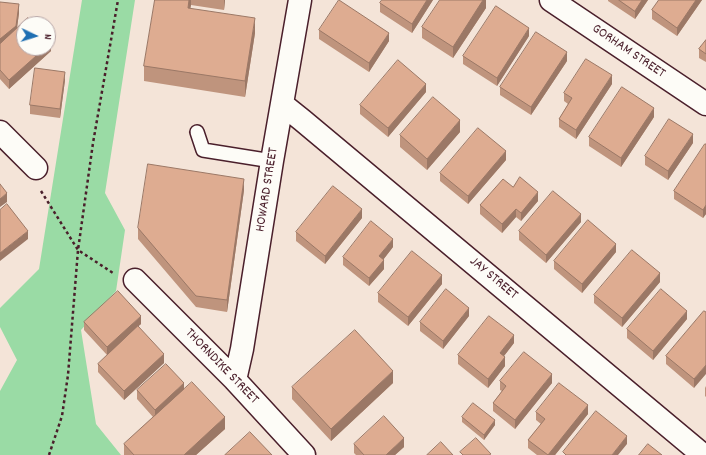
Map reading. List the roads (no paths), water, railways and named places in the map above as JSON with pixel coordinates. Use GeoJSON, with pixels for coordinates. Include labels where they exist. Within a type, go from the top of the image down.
{"type":"FeatureCollection","features":[{"type":"Feature","properties":{"kind":"street","name":"HOWARD STREET"},"geometry":{"type":"LineString","coordinates":[[235,380],[242,349],[272,161],[300,0]]}},
{"type":"Feature","properties":{"kind":"street","name":"GORHAM STREET"},"geometry":{"type":"LineString","coordinates":[[551,0],[706,104]]}},
{"type":"Feature","properties":{"kind":"street","name":"JAY STREET"},"geometry":{"type":"LineString","coordinates":[[282,104],[703,455]]}},
{"type":"Feature","properties":{"kind":"street"},"geometry":{"type":"LineString","coordinates":[[0,132],[36,168]]}},
{"type":"Feature","properties":{"kind":"street","name":"THORNDIKE STREET"},"geometry":{"type":"LineString","coordinates":[[136,280],[235,380],[304,455]]}},
{"type":"Feature","properties":{"kind":"lane"},"geometry":{"type":"LineString","coordinates":[[197,132],[203,150],[272,161]]}}]}
